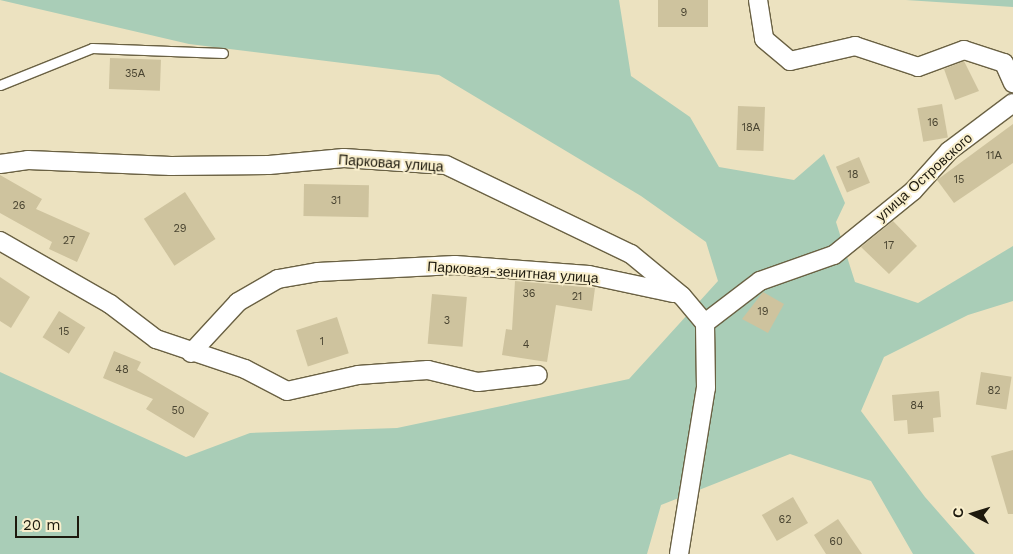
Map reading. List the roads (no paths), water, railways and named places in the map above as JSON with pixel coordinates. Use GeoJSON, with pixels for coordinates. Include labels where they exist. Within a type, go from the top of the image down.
{"type":"FeatureCollection","features":[{"type":"Feature","properties":{"kind":"street"},"geometry":{"type":"LineString","coordinates":[[758,0],[764,39],[790,61],[855,46],[918,67],[964,50],[1004,63],[1013,83]]}},
{"type":"Feature","properties":{"kind":"street","name":"улица Островского"},"geometry":{"type":"LineString","coordinates":[[705,323],[760,281],[834,255],[913,191],[949,151],[1013,103]]}},
{"type":"Feature","properties":{"kind":"street","name":"Парковая улица"},"geometry":{"type":"LineString","coordinates":[[0,164],[38,160],[171,166],[269,165],[344,158],[446,165],[631,254],[682,296],[705,323]]}},
{"type":"Feature","properties":{"kind":"street"},"geometry":{"type":"LineString","coordinates":[[0,241],[110,304],[156,339],[245,369],[287,391],[358,375],[428,370],[478,382],[538,375]]}},
{"type":"Feature","properties":{"kind":"street","name":"Парковая-зенитная улица"},"geometry":{"type":"LineString","coordinates":[[191,352],[238,302],[278,279],[318,272],[455,265],[589,275],[682,296]]}},
{"type":"Feature","properties":{"kind":"street"},"geometry":{"type":"LineString","coordinates":[[679,554],[703,415],[705,323]]}},
{"type":"Feature","properties":{"kind":"lane"},"geometry":{"type":"LineString","coordinates":[[0,85],[92,48],[223,53]]}}]}
